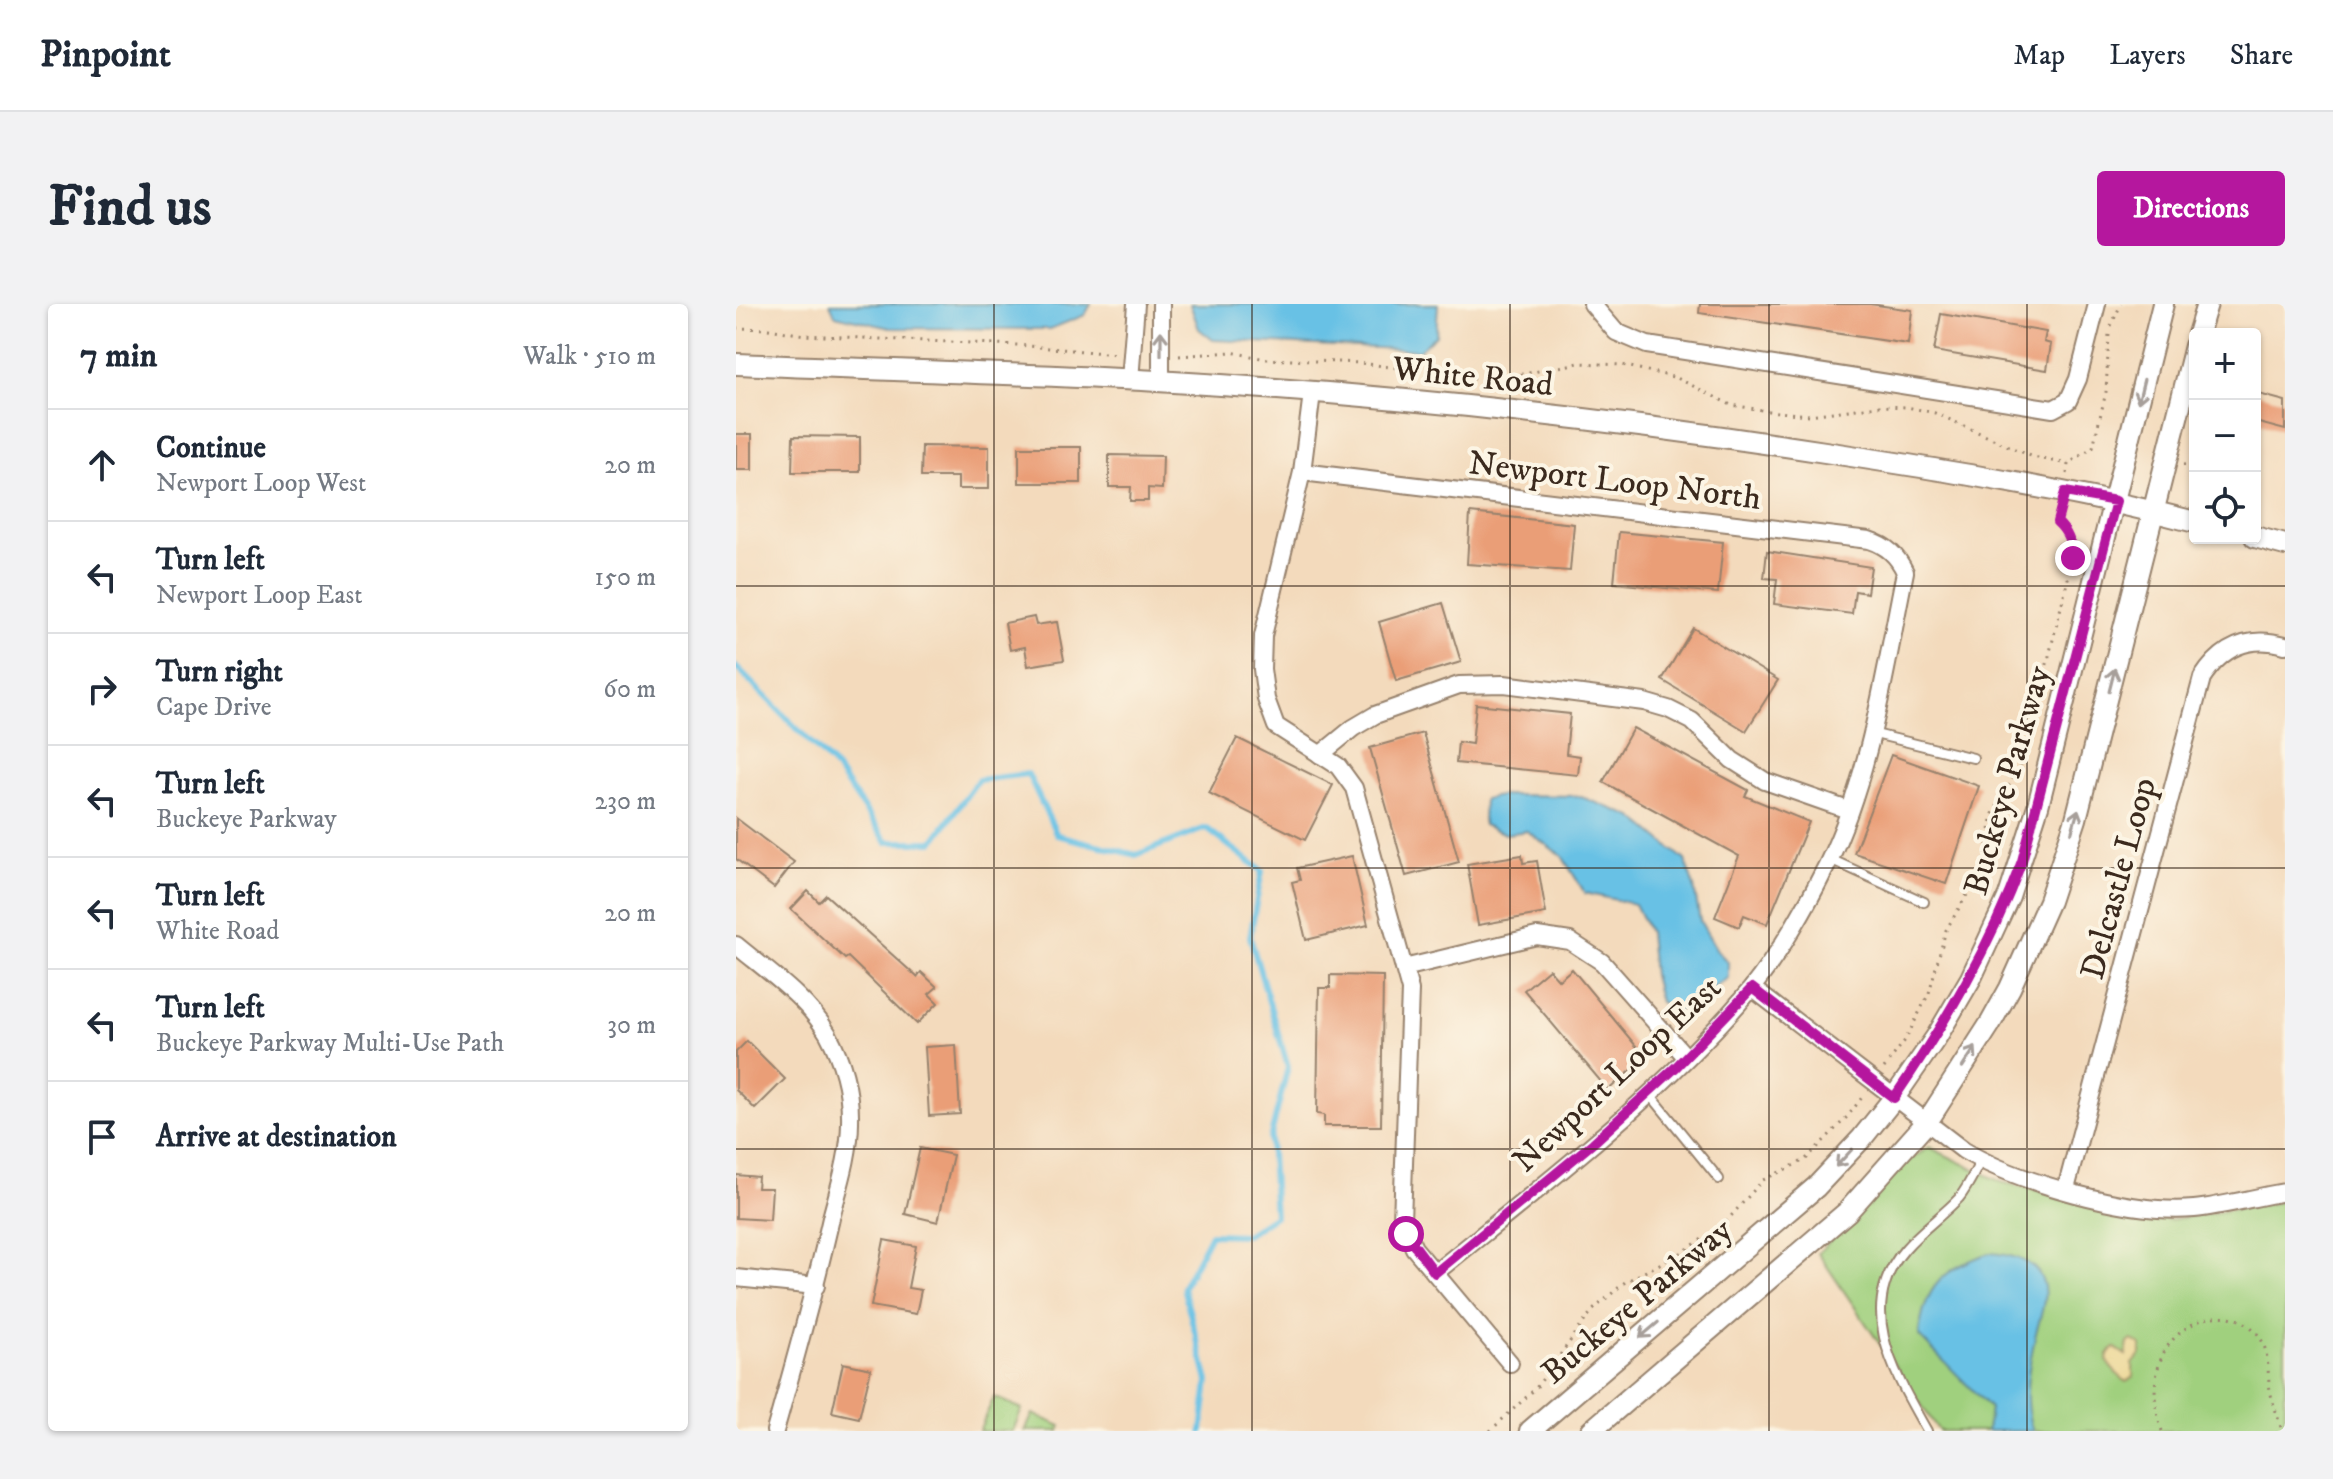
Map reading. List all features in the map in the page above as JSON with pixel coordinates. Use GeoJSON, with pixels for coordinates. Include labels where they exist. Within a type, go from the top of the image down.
{"type":"FeatureCollection","features":[{"type":"Feature","properties":{"kind":"street"},"geometry":{"type":"LineString","coordinates":[[1130,380],[1136,304]]}},
{"type":"Feature","properties":{"kind":"street"},"geometry":{"type":"LineString","coordinates":[[1161,304],[1161,381]]}},
{"type":"Feature","properties":{"kind":"street"},"geometry":{"type":"LineString","coordinates":[[1595,308],[1616,332],[1647,345],[2053,409],[2068,401],[2078,379],[2097,304]]}},
{"type":"Feature","properties":{"kind":"street","name":"Buckeye Parkway"},"geometry":{"type":"LineString","coordinates":[[1530,1431],[1816,1187],[1894,1098],[1937,1036],[1971,978],[2000,918],[2022,861],[2116,501],[2163,304]]}},
{"type":"Feature","properties":{"kind":"street"},"geometry":{"type":"LineString","coordinates":[[2200,328],[2207,304]]}},
{"type":"Feature","properties":{"kind":"street","name":"White Road"},"geometry":{"type":"LineString","coordinates":[[736,364],[1161,381],[1542,413],[1670,428],[1963,473],[2116,501],[2189,520]]}},
{"type":"Feature","properties":{"kind":"street","name":"Buckeye Parkway"},"geometry":{"type":"LineString","coordinates":[[1591,1431],[1847,1212],[1927,1122],[1990,1024],[2010,988],[2049,901],[2076,819],[2189,370]]}},
{"type":"Feature","properties":{"kind":"street"},"geometry":{"type":"LineString","coordinates":[[1312,393],[1302,472],[1263,636],[1262,669],[1266,699],[1276,726],[1338,766],[1354,788],[1410,990],[1402,1221],[1414,1248],[1510,1363]]}},
{"type":"Feature","properties":{"kind":"street","name":"Newport Loop North"},"geometry":{"type":"LineString","coordinates":[[1302,472],[1869,540],[1882,544],[1895,555],[1905,572]]}},
{"type":"Feature","properties":{"kind":"street"},"geometry":{"type":"LineString","coordinates":[[2261,539],[2285,545]]}},
{"type":"Feature","properties":{"kind":"street","name":"Newport Loop East"},"geometry":{"type":"LineString","coordinates":[[1435,1273],[1593,1143],[1686,1057],[1752,988],[1791,929],[1829,859],[1857,787],[1905,572]]}},
{"type":"Feature","properties":{"kind":"street","name":"Delcastle Loop"},"geometry":{"type":"LineString","coordinates":[[2066,1189],[2202,678],[2219,656],[2246,642],[2285,645]]}},
{"type":"Feature","properties":{"kind":"street"},"geometry":{"type":"LineString","coordinates":[[1320,755],[1353,728],[1375,715],[1459,685],[1504,684],[1644,702],[1668,709],[1692,721],[1732,760],[1765,781],[1848,810]]}},
{"type":"Feature","properties":{"kind":"street"},"geometry":{"type":"LineString","coordinates":[[1404,968],[1537,936],[1570,941],[1602,962],[1686,1057]]}},
{"type":"Feature","properties":{"kind":"street"},"geometry":{"type":"LineString","coordinates":[[736,945],[806,1007],[826,1031],[845,1072],[849,1092],[849,1135],[816,1286],[775,1431]]}},
{"type":"Feature","properties":{"kind":"street"},"geometry":{"type":"LineString","coordinates":[[1752,988],[1894,1098],[1981,1160],[2002,1171],[2135,1207],[2172,1210],[2196,1209],[2285,1192]]}},
{"type":"Feature","properties":{"kind":"street"},"geometry":{"type":"LineString","coordinates":[[736,1278],[816,1286]]}},
{"type":"Feature","properties":{"kind":"lane"},"geometry":{"type":"LineString","coordinates":[[1870,733],[1973,758]]}},
{"type":"Feature","properties":{"kind":"lane"},"geometry":{"type":"LineString","coordinates":[[1829,859],[1924,902]]}},
{"type":"Feature","properties":{"kind":"lane"},"geometry":{"type":"LineString","coordinates":[[1649,1092],[1719,1179]]}},
{"type":"Feature","properties":{"kind":"lane"},"geometry":{"type":"LineString","coordinates":[[1927,1431],[1893,1364],[1882,1328],[1880,1303],[1886,1276],[1905,1249],[1961,1196],[1981,1160]]}},
{"type":"Feature","properties":{"kind":"path"},"geometry":{"type":"LineString","coordinates":[[1161,355],[1231,352],[1266,359],[1361,363],[1476,379],[1579,363],[1622,365],[1677,378],[1731,405],[1768,411],[1810,415],[1879,406],[1907,407],[1935,413],[2033,457],[2068,464],[2093,447],[2106,392],[2109,330],[2121,304]]}},
{"type":"Feature","properties":{"kind":"path"},"geometry":{"type":"LineString","coordinates":[[736,328],[850,338],[1018,345],[1132,354]]}},
{"type":"Feature","properties":{"kind":"path"},"geometry":{"type":"LineString","coordinates":[[2068,464],[2057,522],[2065,529],[2071,542],[2073,558]]}},
{"type":"Feature","properties":{"kind":"path"},"geometry":{"type":"LineString","coordinates":[[2162,1431],[2154,1391],[2161,1358],[2173,1338],[2210,1317],[2227,1317],[2246,1323],[2261,1338],[2282,1431]]}},
{"type":"Feature","properties":{"kind":"green space"},"geometry":{"type":"Polygon","coordinates":[[[1929,1147],[2001,1182],[2169,1220],[2285,1201],[2285,1431],[1939,1431],[1818,1253],[1906,1163],[1929,1147]]]}},
{"type":"Feature","properties":{"kind":"green space"},"geometry":{"type":"Polygon","coordinates":[[[994,1397],[1022,1409],[1013,1431],[979,1431],[994,1397]]]}},
{"type":"Feature","properties":{"kind":"green space"},"geometry":{"type":"Polygon","coordinates":[[[1033,1414],[1061,1426],[1059,1431],[1025,1431],[1033,1414]]]}},
{"type":"Feature","properties":{"kind":"sand"},"geometry":{"type":"Polygon","coordinates":[[[2132,1340],[2141,1345],[2141,1354],[2133,1364],[2133,1377],[2126,1382],[2110,1366],[2107,1357],[2115,1348],[2126,1355],[2128,1343],[2132,1340]]]}},
{"type":"Feature","properties":{"kind":"water"},"geometry":{"type":"Polygon","coordinates":[[[830,304],[1091,304],[1085,315],[1050,329],[890,328],[835,315],[830,304]]]}},
{"type":"Feature","properties":{"kind":"water"},"geometry":{"type":"Polygon","coordinates":[[[1190,304],[1438,304],[1436,335],[1419,350],[1213,340],[1199,329],[1190,304]]]}},
{"type":"Feature","properties":{"kind":"water"},"geometry":{"type":"Polygon","coordinates":[[[1504,795],[1579,796],[1633,817],[1685,860],[1700,921],[1718,952],[1728,962],[1728,978],[1679,1010],[1660,1002],[1653,975],[1649,932],[1635,904],[1585,893],[1562,856],[1527,831],[1506,834],[1483,825],[1484,799],[1504,795]]]}},
{"type":"Feature","properties":{"kind":"water"},"geometry":{"type":"Polygon","coordinates":[[[1989,1253],[2012,1256],[2026,1262],[2038,1272],[2044,1285],[2043,1306],[2027,1382],[2027,1407],[2033,1431],[1987,1431],[1990,1408],[1919,1336],[1926,1304],[1939,1282],[1959,1266],[1989,1253]]]}},
{"type":"Feature","properties":{"kind":"building"},"geometry":{"type":"Polygon","coordinates":[[[1700,304],[1870,304],[1912,310],[1908,344],[1699,313],[1700,304]]]}},
{"type":"Feature","properties":{"kind":"building"},"geometry":{"type":"Polygon","coordinates":[[[1941,314],[2046,332],[2044,342],[2051,344],[2047,370],[1934,351],[1941,314]]]}},
{"type":"Feature","properties":{"kind":"building"},"geometry":{"type":"Polygon","coordinates":[[[2261,395],[2285,401],[2285,430],[2261,424],[2261,395]]]}},
{"type":"Feature","properties":{"kind":"building"},"geometry":{"type":"Polygon","coordinates":[[[736,434],[752,434],[752,470],[736,470],[736,434]]]}},
{"type":"Feature","properties":{"kind":"building"},"geometry":{"type":"Polygon","coordinates":[[[793,436],[860,437],[860,472],[792,472],[793,436]]]}},
{"type":"Feature","properties":{"kind":"building"},"geometry":{"type":"Polygon","coordinates":[[[922,446],[989,447],[989,489],[958,489],[958,477],[921,477],[922,446]]]}},
{"type":"Feature","properties":{"kind":"building"},"geometry":{"type":"Polygon","coordinates":[[[1019,447],[1081,447],[1081,483],[1019,483],[1019,447]]]}},
{"type":"Feature","properties":{"kind":"building"},"geometry":{"type":"Polygon","coordinates":[[[1109,455],[1163,456],[1162,489],[1148,488],[1148,501],[1130,501],[1131,487],[1109,487],[1109,455]]]}},
{"type":"Feature","properties":{"kind":"building"},"geometry":{"type":"Polygon","coordinates":[[[1470,513],[1574,524],[1570,571],[1467,564],[1470,513]]]}},
{"type":"Feature","properties":{"kind":"building"},"geometry":{"type":"Polygon","coordinates":[[[1619,532],[1723,542],[1718,593],[1614,583],[1619,532]]]}},
{"type":"Feature","properties":{"kind":"building"},"geometry":{"type":"Polygon","coordinates":[[[1767,551],[1871,567],[1867,593],[1855,591],[1852,614],[1774,604],[1777,579],[1764,578],[1767,551]]]}},
{"type":"Feature","properties":{"kind":"building"},"geometry":{"type":"Polygon","coordinates":[[[1443,603],[1461,662],[1396,681],[1379,622],[1443,603]]]}},
{"type":"Feature","properties":{"kind":"building"},"geometry":{"type":"Polygon","coordinates":[[[1034,617],[1036,625],[1057,622],[1064,660],[1028,666],[1025,647],[1010,650],[1005,623],[1034,617]]]}},
{"type":"Feature","properties":{"kind":"building"},"geometry":{"type":"Polygon","coordinates":[[[1693,628],[1778,680],[1746,731],[1662,680],[1693,628]]]}},
{"type":"Feature","properties":{"kind":"building"},"geometry":{"type":"Polygon","coordinates":[[[1476,704],[1570,714],[1566,754],[1580,756],[1578,775],[1456,763],[1458,742],[1472,744],[1476,704]]]}},
{"type":"Feature","properties":{"kind":"building"},"geometry":{"type":"Polygon","coordinates":[[[1633,728],[1748,790],[1745,796],[1809,822],[1767,924],[1744,915],[1739,927],[1715,917],[1739,856],[1603,782],[1633,728]]]}},
{"type":"Feature","properties":{"kind":"building"},"geometry":{"type":"Polygon","coordinates":[[[1423,733],[1459,862],[1406,876],[1370,748],[1423,733]]]}},
{"type":"Feature","properties":{"kind":"building"},"geometry":{"type":"Polygon","coordinates":[[[1237,738],[1333,785],[1305,840],[1209,793],[1237,738]]]}},
{"type":"Feature","properties":{"kind":"building"},"geometry":{"type":"Polygon","coordinates":[[[1891,755],[1979,786],[1946,884],[1854,853],[1891,755]]]}},
{"type":"Feature","properties":{"kind":"building"},"geometry":{"type":"Polygon","coordinates":[[[736,818],[794,862],[774,888],[736,859],[736,818]]]}},
{"type":"Feature","properties":{"kind":"building"},"geometry":{"type":"Polygon","coordinates":[[[1522,855],[1523,863],[1537,861],[1546,913],[1478,925],[1467,864],[1522,855]]]}},
{"type":"Feature","properties":{"kind":"building"},"geometry":{"type":"Polygon","coordinates":[[[1352,856],[1368,925],[1306,940],[1292,882],[1300,880],[1297,868],[1352,856]]]}},
{"type":"Feature","properties":{"kind":"building"},"geometry":{"type":"Polygon","coordinates":[[[808,891],[819,902],[826,895],[917,977],[921,972],[937,987],[929,994],[938,1003],[917,1024],[848,957],[845,959],[791,909],[808,891]]]}},
{"type":"Feature","properties":{"kind":"building"},"geometry":{"type":"Polygon","coordinates":[[[1549,969],[1559,980],[1572,969],[1646,1058],[1608,1090],[1524,990],[1549,969]]]}},
{"type":"Feature","properties":{"kind":"building"},"geometry":{"type":"Polygon","coordinates":[[[1330,975],[1383,976],[1381,1126],[1324,1126],[1324,1115],[1317,1114],[1319,988],[1330,988],[1330,975]]]}},
{"type":"Feature","properties":{"kind":"building"},"geometry":{"type":"Polygon","coordinates":[[[747,1041],[785,1079],[755,1109],[736,1090],[736,1052],[747,1041]]]}},
{"type":"Feature","properties":{"kind":"building"},"geometry":{"type":"Polygon","coordinates":[[[956,1045],[960,1114],[929,1116],[925,1047],[956,1045]]]}},
{"type":"Feature","properties":{"kind":"building"},"geometry":{"type":"Polygon","coordinates":[[[920,1148],[953,1155],[938,1222],[905,1214],[920,1148]]]}},
{"type":"Feature","properties":{"kind":"building"},"geometry":{"type":"Polygon","coordinates":[[[736,1175],[758,1177],[757,1188],[772,1188],[770,1220],[736,1218],[736,1175]]]}},
{"type":"Feature","properties":{"kind":"building"},"geometry":{"type":"Polygon","coordinates":[[[884,1240],[916,1246],[908,1288],[921,1290],[916,1314],[871,1306],[884,1240]]]}},
{"type":"Feature","properties":{"kind":"building"},"geometry":{"type":"Polygon","coordinates":[[[843,1363],[871,1369],[859,1418],[832,1412],[843,1363]]]}},
{"type":"Feature","properties":{"kind":"waterway"},"geometry":{"type":"LineString","coordinates":[[736,667],[835,767],[887,842],[933,842],[978,780],[1028,774],[1057,835],[1136,855],[1206,828],[1262,871],[1250,937],[1288,1067],[1270,1139],[1275,1216],[1246,1235],[1211,1234],[1183,1287],[1208,1381],[1202,1431]]}},
{"type":"Feature","properties":{"kind":"route"},"geometry":{"type":"LineString","coordinates":[[1406,1234],[1435,1273],[1593,1143],[1676,1067],[1752,988],[1894,1098],[1937,1036],[1971,978],[2009,896],[2038,806],[2116,501],[2065,492],[2057,522],[2065,529],[2071,542],[2073,558]]}}]}
